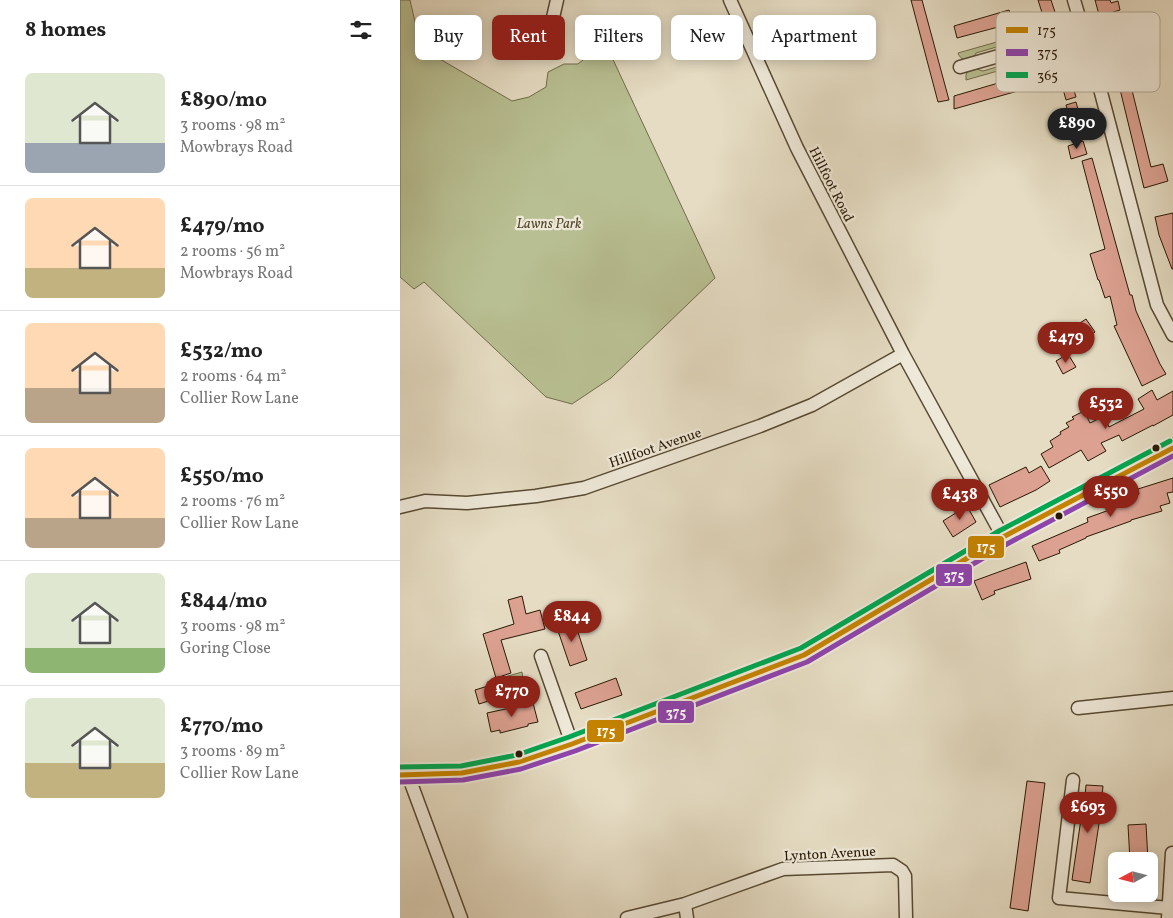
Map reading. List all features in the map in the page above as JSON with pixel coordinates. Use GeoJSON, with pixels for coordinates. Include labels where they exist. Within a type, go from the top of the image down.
{"type":"FeatureCollection","features":[{"type":"Feature","properties":{"kind":"main road"},"geometry":{"type":"LineString","coordinates":[[402,774],[462,773],[519,762],[572,744],[804,655],[1003,537],[1173,448]]}},
{"type":"Feature","properties":{"kind":"street"},"geometry":{"type":"LineString","coordinates":[[554,15],[557,0]]}},
{"type":"Feature","properties":{"kind":"street","name":"Hillfoot Road"},"geometry":{"type":"LineString","coordinates":[[730,0],[797,148],[903,354],[1003,537]]}},
{"type":"Feature","properties":{"kind":"street"},"geometry":{"type":"LineString","coordinates":[[960,67],[996,57]]}},
{"type":"Feature","properties":{"kind":"street"},"geometry":{"type":"LineString","coordinates":[[1101,92],[1157,305],[1173,335]]}},
{"type":"Feature","properties":{"kind":"street","name":"Hillfoot Avenue"},"geometry":{"type":"LineString","coordinates":[[400,507],[425,501],[468,503],[536,496],[584,488],[760,426],[812,405],[903,354]]}},
{"type":"Feature","properties":{"kind":"street"},"geometry":{"type":"LineString","coordinates":[[541,656],[572,744]]}},
{"type":"Feature","properties":{"kind":"street"},"geometry":{"type":"LineString","coordinates":[[1078,708],[1173,698]]}},
{"type":"Feature","properties":{"kind":"street"},"geometry":{"type":"LineString","coordinates":[[402,774],[461,918]]}},
{"type":"Feature","properties":{"kind":"street"},"geometry":{"type":"LineString","coordinates":[[1073,780],[1059,898],[1169,913],[1173,853]]}},
{"type":"Feature","properties":{"kind":"street","name":"Lynton Avenue"},"geometry":{"type":"LineString","coordinates":[[627,918],[684,904],[783,869],[893,865],[902,871],[905,876],[906,918]]}},
{"type":"Feature","properties":{"kind":"street"},"geometry":{"type":"LineString","coordinates":[[684,904],[687,918]]}},
{"type":"Feature","properties":{"kind":"green space","name":"Lawns Park"},"geometry":{"type":"Polygon","coordinates":[[[400,0],[410,0],[415,22],[415,60],[442,60],[512,101],[529,97],[546,87],[548,72],[564,64],[578,64],[583,60],[613,60],[715,278],[611,378],[572,404],[546,397],[424,282],[414,289],[400,277],[400,0]]]}},
{"type":"Feature","properties":{"kind":"green space"},"geometry":{"type":"Polygon","coordinates":[[[996,42],[996,47],[976,53],[973,60],[962,59],[958,53],[996,42]]]}},
{"type":"Feature","properties":{"kind":"green space"},"geometry":{"type":"Polygon","coordinates":[[[996,67],[996,71],[966,80],[968,70],[973,68],[983,71],[996,67]]]}},
{"type":"Feature","properties":{"kind":"green space"},"geometry":{"type":"Polygon","coordinates":[[[522,672],[526,699],[516,702],[515,699],[493,702],[487,682],[522,672]]]}},
{"type":"Feature","properties":{"kind":"building"},"geometry":{"type":"Polygon","coordinates":[[[911,0],[922,0],[949,100],[938,102],[911,0]]]}},
{"type":"Feature","properties":{"kind":"building"},"geometry":{"type":"Polygon","coordinates":[[[1038,0],[1051,0],[1055,12],[1042,12],[1038,0]]]}},
{"type":"Feature","properties":{"kind":"building"},"geometry":{"type":"Polygon","coordinates":[[[1095,0],[1110,0],[1111,3],[1118,1],[1120,10],[1098,12],[1095,0]]]}},
{"type":"Feature","properties":{"kind":"building"},"geometry":{"type":"Polygon","coordinates":[[[996,14],[996,28],[957,38],[954,26],[996,14]]]}},
{"type":"Feature","properties":{"kind":"building"},"geometry":{"type":"Polygon","coordinates":[[[996,84],[996,92],[1014,92],[954,109],[954,96],[996,84]]]}},
{"type":"Feature","properties":{"kind":"building"},"geometry":{"type":"Polygon","coordinates":[[[1064,92],[1074,92],[1076,97],[1066,100],[1064,92]]]}},
{"type":"Feature","properties":{"kind":"building"},"geometry":{"type":"Polygon","coordinates":[[[1121,92],[1132,92],[1151,167],[1163,164],[1168,181],[1144,188],[1121,92]]]}},
{"type":"Feature","properties":{"kind":"building"},"geometry":{"type":"Polygon","coordinates":[[[1076,102],[1085,135],[1075,137],[1066,105],[1076,102]]]}},
{"type":"Feature","properties":{"kind":"building"},"geometry":{"type":"Polygon","coordinates":[[[1083,141],[1087,154],[1071,159],[1068,146],[1083,141]]]}},
{"type":"Feature","properties":{"kind":"building"},"geometry":{"type":"Polygon","coordinates":[[[1092,158],[1130,295],[1132,295],[1136,311],[1166,374],[1142,386],[1114,326],[1117,325],[1110,296],[1105,298],[1090,254],[1105,249],[1082,161],[1092,158]]]}},
{"type":"Feature","properties":{"kind":"building"},"geometry":{"type":"Polygon","coordinates":[[[1173,213],[1172,269],[1159,235],[1155,217],[1173,213]]]}},
{"type":"Feature","properties":{"kind":"building"},"geometry":{"type":"Polygon","coordinates":[[[1086,319],[1095,332],[1086,339],[1077,325],[1086,319]]]}},
{"type":"Feature","properties":{"kind":"building"},"geometry":{"type":"Polygon","coordinates":[[[1068,354],[1076,367],[1063,374],[1056,361],[1068,354]]]}},
{"type":"Feature","properties":{"kind":"building"},"geometry":{"type":"Polygon","coordinates":[[[1152,390],[1157,400],[1173,391],[1173,415],[1122,441],[1119,435],[1101,443],[1106,451],[1088,461],[1081,450],[1049,468],[1041,454],[1053,447],[1050,441],[1069,427],[1066,423],[1074,419],[1072,417],[1084,411],[1090,423],[1104,416],[1109,427],[1144,409],[1138,399],[1152,390]]]}},
{"type":"Feature","properties":{"kind":"building"},"geometry":{"type":"Polygon","coordinates":[[[1041,466],[1050,481],[1036,490],[1000,507],[989,485],[1026,467],[1029,473],[1041,466]]]}},
{"type":"Feature","properties":{"kind":"building"},"geometry":{"type":"Polygon","coordinates":[[[1173,478],[1173,492],[1167,493],[1170,503],[1160,506],[1162,511],[1131,520],[1086,537],[1059,550],[1060,553],[1039,561],[1032,546],[1088,522],[1087,518],[1112,509],[1111,503],[1139,494],[1138,489],[1173,478]]]}},
{"type":"Feature","properties":{"kind":"building"},"geometry":{"type":"Polygon","coordinates":[[[967,506],[976,522],[953,537],[943,521],[967,506]]]}},
{"type":"Feature","properties":{"kind":"building"},"geometry":{"type":"Polygon","coordinates":[[[1026,562],[1031,579],[994,591],[995,594],[982,600],[974,581],[1026,562]]]}},
{"type":"Feature","properties":{"kind":"building"},"geometry":{"type":"Polygon","coordinates":[[[522,596],[526,614],[540,610],[545,629],[501,640],[511,673],[496,678],[483,634],[514,624],[508,600],[522,596]]]}},
{"type":"Feature","properties":{"kind":"building"},"geometry":{"type":"Polygon","coordinates":[[[574,620],[587,660],[570,666],[556,625],[574,620]]]}},
{"type":"Feature","properties":{"kind":"building"},"geometry":{"type":"Polygon","coordinates":[[[616,678],[622,695],[581,709],[575,693],[616,678]]]}},
{"type":"Feature","properties":{"kind":"building"},"geometry":{"type":"Polygon","coordinates":[[[488,686],[492,700],[479,704],[475,690],[488,686]]]}},
{"type":"Feature","properties":{"kind":"building"},"geometry":{"type":"Polygon","coordinates":[[[533,703],[538,722],[500,733],[500,730],[491,732],[487,713],[533,703]]]}},
{"type":"Feature","properties":{"kind":"building"},"geometry":{"type":"Polygon","coordinates":[[[1027,781],[1045,783],[1028,911],[1010,908],[1027,781]]]}},
{"type":"Feature","properties":{"kind":"building"},"geometry":{"type":"Polygon","coordinates":[[[1086,785],[1103,786],[1090,883],[1072,880],[1081,819],[1083,819],[1086,785]]]}},
{"type":"Feature","properties":{"kind":"building"},"geometry":{"type":"Polygon","coordinates":[[[1146,824],[1148,852],[1130,852],[1128,825],[1146,824]]]}},
{"type":"Feature","properties":{"kind":"transit line","name":"365"},"geometry":{"type":"LineString","coordinates":[[400,767],[461,766],[517,755],[801,648],[999,531],[1170,441]]}},
{"type":"Feature","properties":{"kind":"transit line","name":"175"},"geometry":{"type":"LineString","coordinates":[[400,775],[462,773],[519,762],[572,744],[804,655],[1003,537],[1173,448]]}},
{"type":"Feature","properties":{"kind":"transit line","name":"375"},"geometry":{"type":"LineString","coordinates":[[400,782],[463,780],[521,769],[575,751],[807,662],[1007,544],[1173,456]]}}]}
